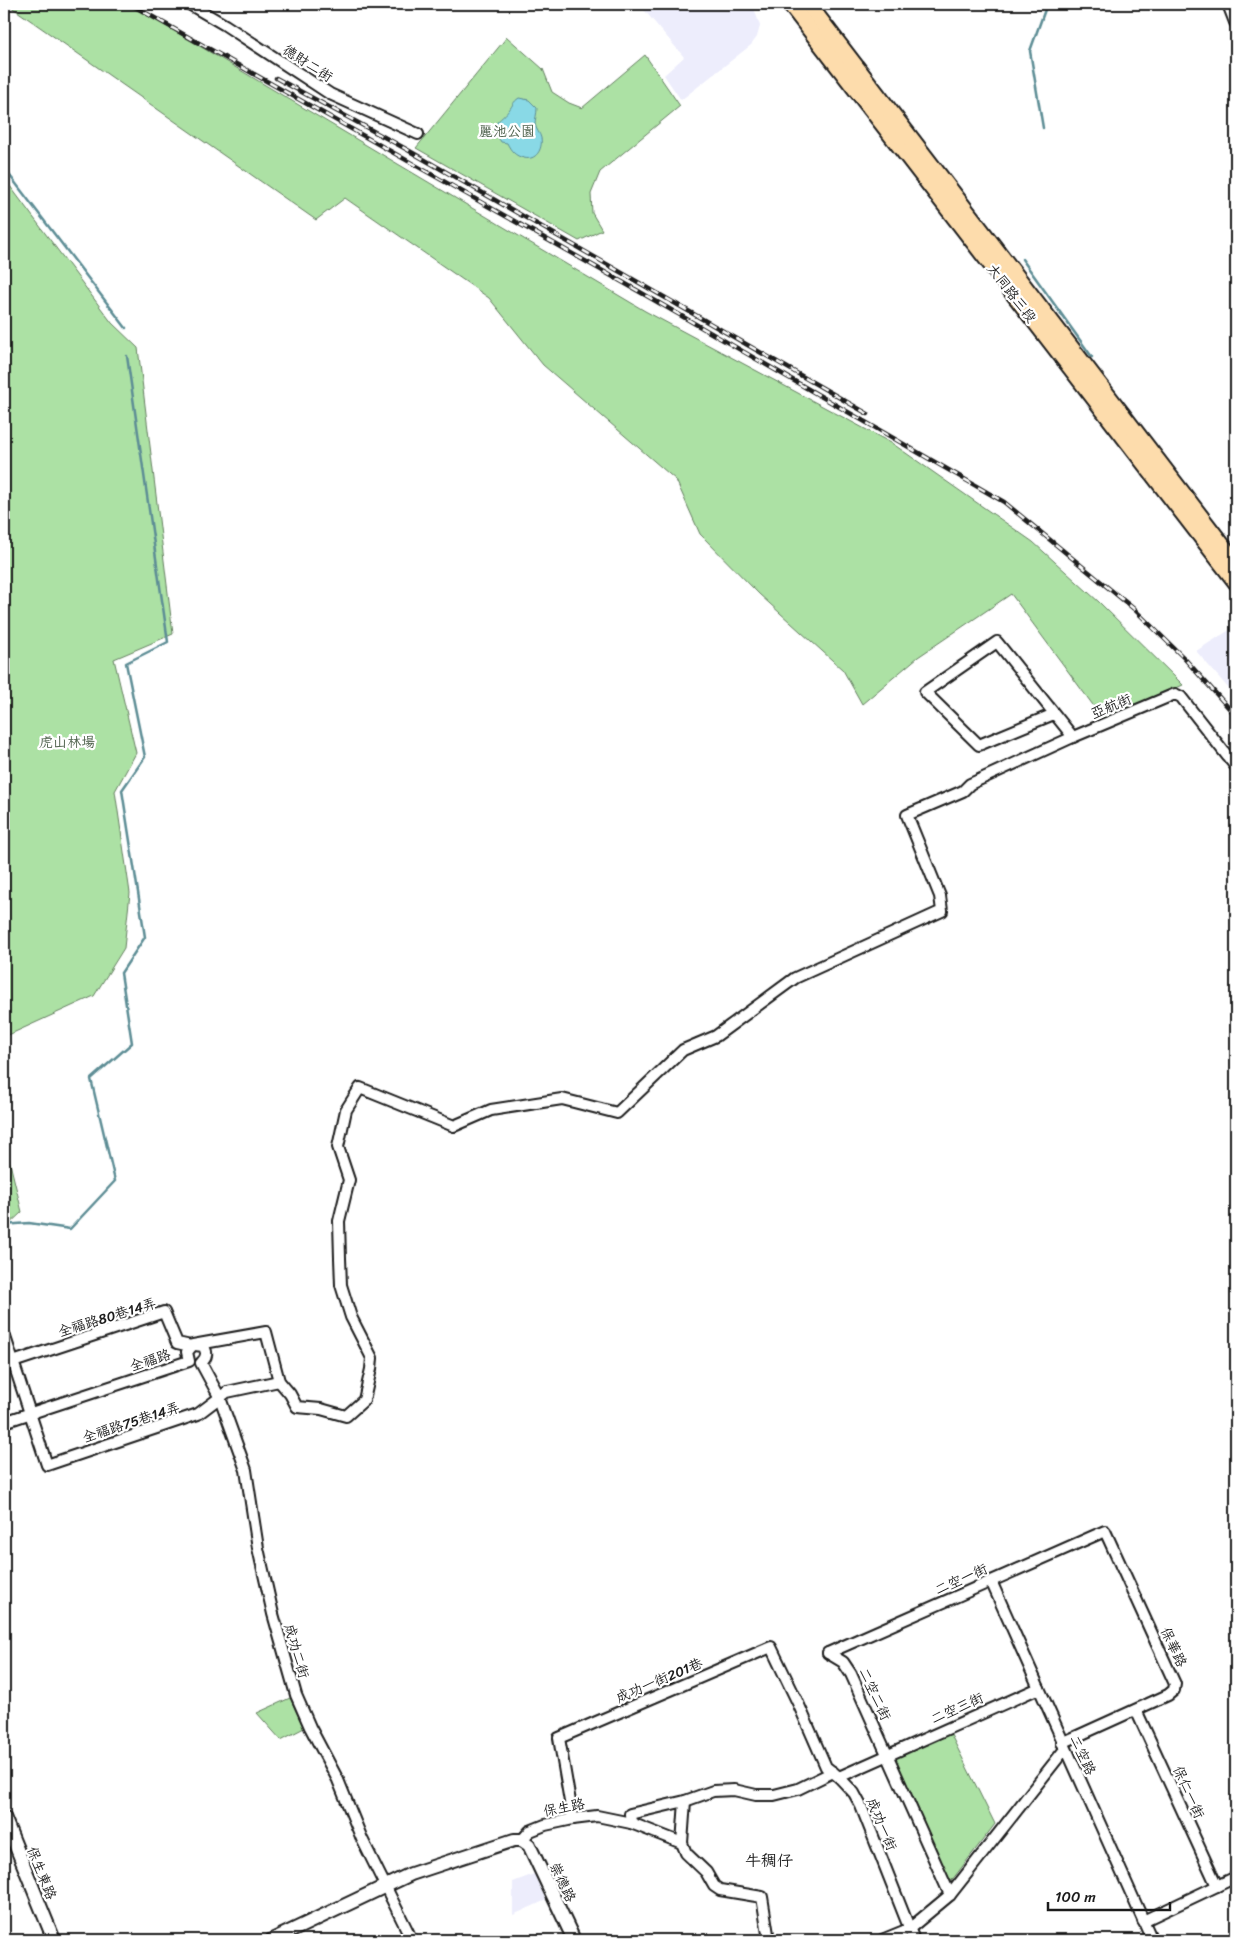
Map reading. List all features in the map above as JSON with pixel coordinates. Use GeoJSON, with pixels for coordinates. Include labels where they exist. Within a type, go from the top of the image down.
{"type":"FeatureCollection","features":[{"type":"Feature","properties":{"kind":"main road","name":"大同路三段"},"geometry":{"type":"LineString","coordinates":[[790,4],[1236,582]]}},
{"type":"Feature","properties":{"kind":"main road","name":"大同路三段"},"geometry":{"type":"LineString","coordinates":[[808,4],[1236,563]]}},
{"type":"Feature","properties":{"kind":"street","name":"德財二街"},"geometry":{"type":"LineString","coordinates":[[189,4],[225,25],[330,94],[418,134]]}},
{"type":"Feature","properties":{"kind":"street"},"geometry":{"type":"LineString","coordinates":[[1229,4],[1236,22]]}},
{"type":"Feature","properties":{"kind":"street"},"geometry":{"type":"LineString","coordinates":[[1054,714],[980,746],[925,692],[997,642],[1073,737]]}},
{"type":"Feature","properties":{"kind":"street","name":"亞航街"},"geometry":{"type":"LineString","coordinates":[[279,1381],[290,1394],[297,1407],[321,1409],[346,1416],[364,1400],[372,1369],[372,1358],[351,1317],[341,1285],[339,1221],[349,1180],[338,1147],[346,1110],[360,1088],[454,1126],[491,1110],[562,1100],[617,1112],[683,1050],[716,1036],[794,978],[942,912],[940,896],[907,815],[963,791],[970,784],[1073,737],[1175,694],[1181,697],[1236,767]]}},
{"type":"Feature","properties":{"kind":"street","name":"全福路80巷14弄"},"geometry":{"type":"LineString","coordinates":[[8,1363],[164,1312],[177,1342],[192,1346]]}},
{"type":"Feature","properties":{"kind":"street"},"geometry":{"type":"LineString","coordinates":[[192,1346],[266,1332],[279,1381]]}},
{"type":"Feature","properties":{"kind":"street"},"geometry":{"type":"LineString","coordinates":[[4,1334],[8,1363],[30,1414]]}},
{"type":"Feature","properties":{"kind":"street"},"geometry":{"type":"LineString","coordinates":[[189,1361],[195,1364],[204,1359],[203,1346],[192,1346]]}},
{"type":"Feature","properties":{"kind":"street","name":"全福路"},"geometry":{"type":"LineString","coordinates":[[4,1422],[189,1361],[187,1352],[192,1346]]}},
{"type":"Feature","properties":{"kind":"street","name":"成功二街"},"geometry":{"type":"LineString","coordinates":[[204,1359],[246,1470],[258,1548],[278,1633],[296,1695],[310,1727],[338,1780],[362,1839],[412,1940]]}},
{"type":"Feature","properties":{"kind":"street","name":"全福路75巷14弄"},"geometry":{"type":"LineString","coordinates":[[30,1414],[47,1465],[198,1414],[227,1392],[279,1381]]}},
{"type":"Feature","properties":{"kind":"street","name":"二空一街"},"geometry":{"type":"LineString","coordinates":[[828,1653],[1105,1531]]}},
{"type":"Feature","properties":{"kind":"street","name":"保華路"},"geometry":{"type":"LineString","coordinates":[[882,1940],[909,1928],[950,1895],[1064,1746],[1168,1695],[1174,1690],[1175,1684],[1105,1531]]}},
{"type":"Feature","properties":{"kind":"street","name":"二空路"},"geometry":{"type":"LineString","coordinates":[[990,1581],[1152,1940]]}},
{"type":"Feature","properties":{"kind":"street","name":"成功一街201巷"},"geometry":{"type":"LineString","coordinates":[[573,1819],[559,1738],[771,1647]]}},
{"type":"Feature","properties":{"kind":"street","name":"成功一街"},"geometry":{"type":"LineString","coordinates":[[771,1647],[826,1767],[854,1793],[861,1806],[914,1940]]}},
{"type":"Feature","properties":{"kind":"street","name":"二空二街"},"geometry":{"type":"LineString","coordinates":[[828,1653],[839,1658],[847,1667],[950,1895]]}},
{"type":"Feature","properties":{"kind":"street","name":"二空三街"},"geometry":{"type":"LineString","coordinates":[[836,1775],[888,1755],[1039,1688]]}},
{"type":"Feature","properties":{"kind":"street","name":"保仁一街"},"geometry":{"type":"LineString","coordinates":[[1136,1710],[1217,1886]]}},
{"type":"Feature","properties":{"kind":"street"},"geometry":{"type":"LineString","coordinates":[[632,1823],[630,1814],[685,1801],[713,1791],[734,1790],[756,1795],[774,1795],[798,1789],[836,1775]]}},
{"type":"Feature","properties":{"kind":"street"},"geometry":{"type":"LineString","coordinates":[[685,1801],[682,1843],[686,1853],[706,1872],[714,1886],[720,1890],[762,1897],[770,1940]]}},
{"type":"Feature","properties":{"kind":"street","name":"保生路"},"geometry":{"type":"LineString","coordinates":[[385,1885],[411,1874],[514,1840],[522,1840],[530,1830],[545,1824],[573,1819],[597,1816],[632,1823],[682,1843]]}},
{"type":"Feature","properties":{"kind":"street","name":"保生東路"},"geometry":{"type":"LineString","coordinates":[[4,1817],[54,1940]]}},
{"type":"Feature","properties":{"kind":"street","name":"崇德路"},"geometry":{"type":"LineString","coordinates":[[522,1840],[529,1845],[574,1940]]}},
{"type":"Feature","properties":{"kind":"street"},"geometry":{"type":"LineString","coordinates":[[1143,1920],[1236,1877]]}},
{"type":"Feature","properties":{"kind":"street"},"geometry":{"type":"LineString","coordinates":[[272,1940],[385,1885]]}},
{"type":"Feature","properties":{"kind":"shaded area"},"geometry":{"type":"Polygon","coordinates":[[[639,4],[749,4],[755,11],[760,26],[757,37],[751,45],[681,100],[664,75],[684,57],[639,4]]]}},
{"type":"Feature","properties":{"kind":"shaded area"},"geometry":{"type":"Polygon","coordinates":[[[1236,626],[1236,697],[1196,651],[1236,626]]]}},
{"type":"Feature","properties":{"kind":"shaded area"},"geometry":{"type":"Polygon","coordinates":[[[534,1874],[546,1900],[513,1915],[513,1882],[534,1874]]]}},
{"type":"Feature","properties":{"kind":"green space"},"geometry":{"type":"Polygon","coordinates":[[[7,4],[129,4],[645,311],[893,444],[1033,542],[1099,602],[1183,685],[1104,720],[1011,594],[918,657],[862,704],[843,670],[759,594],[700,534],[676,480],[543,365],[489,298],[345,198],[316,220],[7,4]]]}},
{"type":"Feature","properties":{"kind":"green space","name":"麗池公園"},"geometry":{"type":"Polygon","coordinates":[[[507,37],[543,69],[552,92],[569,103],[582,108],[645,55],[680,106],[600,172],[591,194],[592,213],[602,230],[579,241],[416,148],[507,37]]]}},
{"type":"Feature","properties":{"kind":"green space","name":"虎山林場"},"geometry":{"type":"Polygon","coordinates":[[[4,178],[112,323],[138,348],[173,634],[114,659],[136,753],[115,791],[130,893],[124,948],[94,996],[4,1037],[4,178]]]}},
{"type":"Feature","properties":{"kind":"green space"},"geometry":{"type":"Polygon","coordinates":[[[4,1139],[22,1212],[4,1229],[4,1139]]]}},
{"type":"Feature","properties":{"kind":"green space"},"geometry":{"type":"Polygon","coordinates":[[[290,1698],[304,1728],[281,1740],[257,1713],[290,1698]]]}},
{"type":"Feature","properties":{"kind":"green space"},"geometry":{"type":"Polygon","coordinates":[[[950,1733],[995,1824],[949,1884],[893,1758],[950,1733]]]}},
{"type":"Feature","properties":{"kind":"water"},"geometry":{"type":"Polygon","coordinates":[[[519,98],[529,100],[537,108],[535,124],[541,138],[541,146],[538,153],[532,158],[518,156],[507,143],[501,142],[493,128],[519,98]]]}},
{"type":"Feature","properties":{"kind":"waterway"},"geometry":{"type":"LineString","coordinates":[[1043,128],[1030,51],[1047,4]]}},
{"type":"Feature","properties":{"kind":"waterway"},"geometry":{"type":"LineString","coordinates":[[4,168],[126,328]]}},
{"type":"Feature","properties":{"kind":"waterway"},"geometry":{"type":"LineString","coordinates":[[1022,259],[1092,357]]}},
{"type":"Feature","properties":{"kind":"waterway"},"geometry":{"type":"LineString","coordinates":[[4,1225],[29,1223],[70,1229],[115,1181],[91,1079],[132,1043],[121,973],[145,937],[122,790],[145,757],[126,663],[168,642],[127,356]]}},
{"type":"Feature","properties":{"kind":"railway"},"geometry":{"type":"LineString","coordinates":[[130,4],[640,292],[1004,502],[1134,609],[1184,658],[1236,716]]}},
{"type":"Feature","properties":{"kind":"railway"},"geometry":{"type":"LineString","coordinates":[[276,78],[406,149],[868,414]]}},
{"type":"Feature","properties":{"kind":"district","name":"牛稠仔"},"geometry":{"type":"Point","coordinates":[769,1860]}}]}
